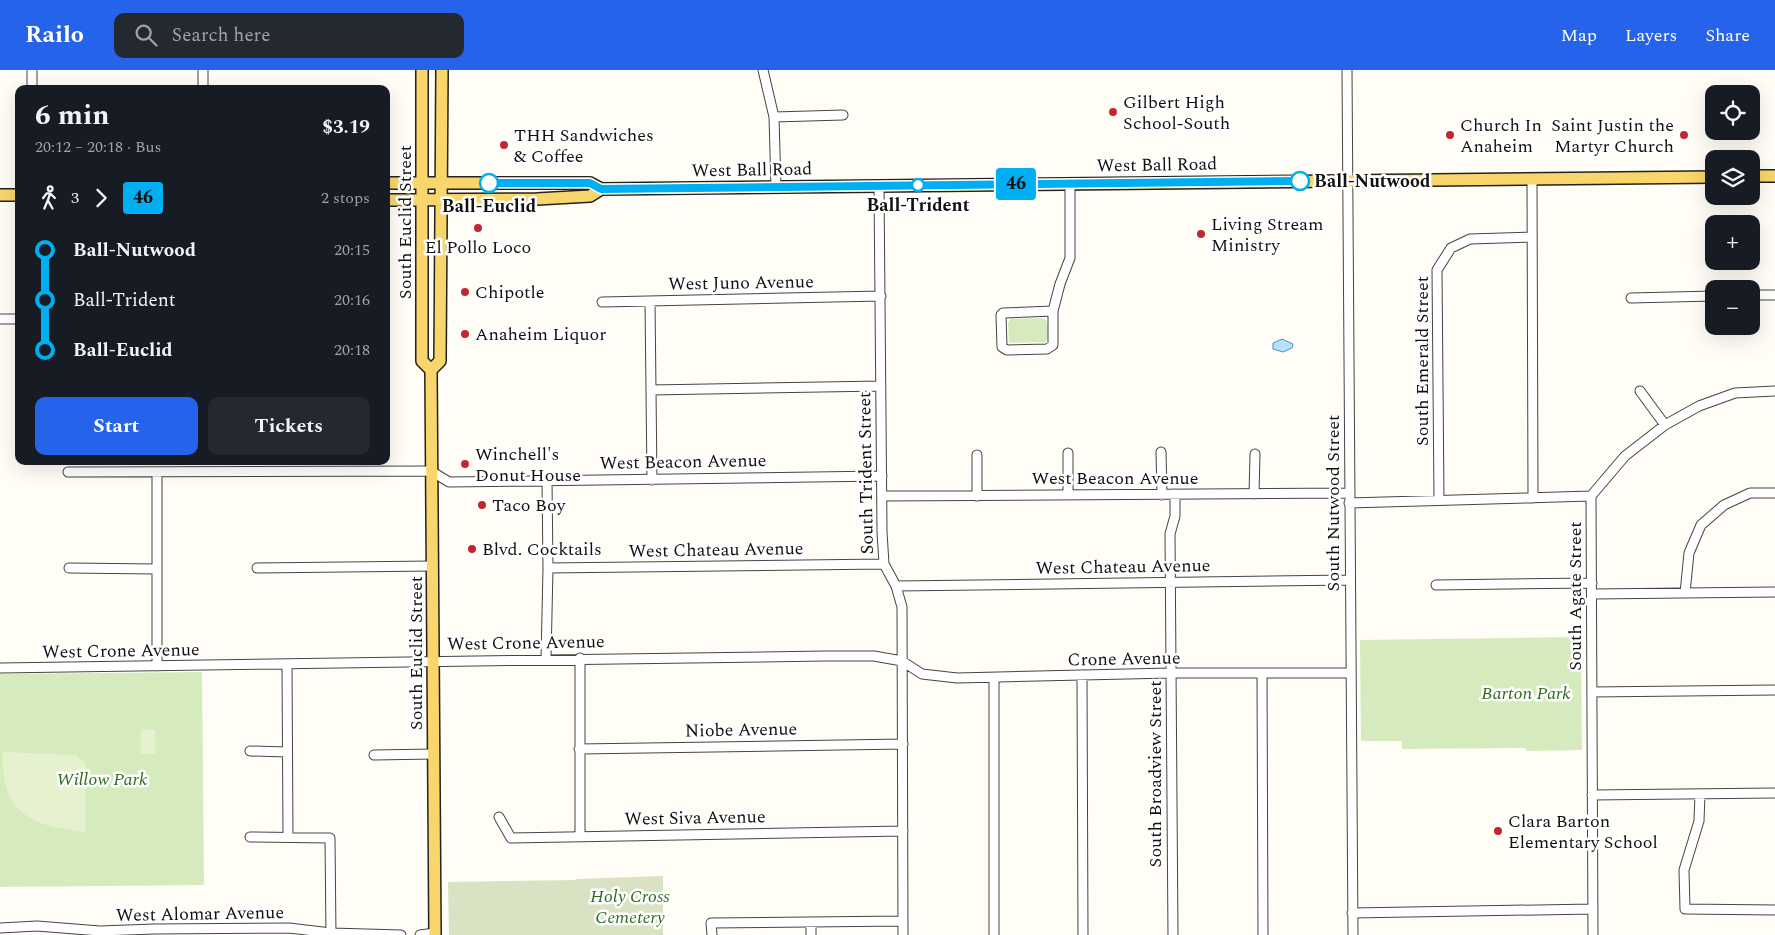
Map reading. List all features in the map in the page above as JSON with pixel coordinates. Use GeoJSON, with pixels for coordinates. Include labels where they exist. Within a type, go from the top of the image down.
{"type":"FeatureCollection","features":[{"type":"Feature","properties":{"kind":"main road","name":"South Euclid Street"},"geometry":{"type":"LineString","coordinates":[[422,70],[422,361],[431,370],[435,934]]}},
{"type":"Feature","properties":{"kind":"main road","name":"South Euclid Street"},"geometry":{"type":"LineString","coordinates":[[431,370],[440,361],[442,70]]}},
{"type":"Feature","properties":{"kind":"main road"},"geometry":{"type":"LineString","coordinates":[[1760,176],[1775,176]]}},
{"type":"Feature","properties":{"kind":"main road","name":"West Ball Road"},"geometry":{"type":"LineString","coordinates":[[390,183],[590,183],[601,189],[1705,177]]}},
{"type":"Feature","properties":{"kind":"main road","name":"West Ball Road"},"geometry":{"type":"LineString","coordinates":[[390,200],[531,200],[590,196],[601,189]]}},
{"type":"Feature","properties":{"kind":"main road"},"geometry":{"type":"LineString","coordinates":[[0,195],[15,195]]}},
{"type":"Feature","properties":{"kind":"street"},"geometry":{"type":"LineString","coordinates":[[32,70],[32,85]]}},
{"type":"Feature","properties":{"kind":"street"},"geometry":{"type":"LineString","coordinates":[[203,70],[203,85]]}},
{"type":"Feature","properties":{"kind":"street"},"geometry":{"type":"LineString","coordinates":[[763,70],[774,117],[776,187]]}},
{"type":"Feature","properties":{"kind":"street","name":"South Nutwood Street"},"geometry":{"type":"LineString","coordinates":[[1347,70],[1352,935]]}},
{"type":"Feature","properties":{"kind":"street"},"geometry":{"type":"LineString","coordinates":[[774,117],[843,115]]}},
{"type":"Feature","properties":{"kind":"street"},"geometry":{"type":"LineString","coordinates":[[1532,179],[1533,498]]}},
{"type":"Feature","properties":{"kind":"street"},"geometry":{"type":"LineString","coordinates":[[1053,311],[1003,313],[1001,316],[1002,347],[1007,350],[1046,349],[1050,348],[1053,343],[1053,311],[1060,284],[1070,258],[1070,184]]}},
{"type":"Feature","properties":{"kind":"street","name":"South Trident Street"},"geometry":{"type":"LineString","coordinates":[[879,186],[884,564],[896,586],[902,607],[903,935]]}},
{"type":"Feature","properties":{"kind":"street","name":"South Emerald Street"},"geometry":{"type":"LineString","coordinates":[[1439,500],[1437,270],[1451,248],[1470,239],[1532,237]]}},
{"type":"Feature","properties":{"kind":"street"},"geometry":{"type":"LineString","coordinates":[[1760,295],[1775,295]]}},
{"type":"Feature","properties":{"kind":"street","name":"West Juno Avenue"},"geometry":{"type":"LineString","coordinates":[[602,302],[881,296]]}},
{"type":"Feature","properties":{"kind":"street"},"geometry":{"type":"LineString","coordinates":[[1630,298],[1705,296]]}},
{"type":"Feature","properties":{"kind":"street"},"geometry":{"type":"LineString","coordinates":[[650,301],[652,480]]}},
{"type":"Feature","properties":{"kind":"street"},"geometry":{"type":"LineString","coordinates":[[0,320],[15,319]]}},
{"type":"Feature","properties":{"kind":"street"},"geometry":{"type":"LineString","coordinates":[[651,390],[881,386]]}},
{"type":"Feature","properties":{"kind":"street"},"geometry":{"type":"LineString","coordinates":[[1640,391],[1666,425]]}},
{"type":"Feature","properties":{"kind":"street"},"geometry":{"type":"LineString","coordinates":[[1591,496],[1625,456],[1666,425],[1699,406],[1735,393],[1775,391]]}},
{"type":"Feature","properties":{"kind":"street"},"geometry":{"type":"LineString","coordinates":[[1161,452],[1162,494]]}},
{"type":"Feature","properties":{"kind":"street"},"geometry":{"type":"LineString","coordinates":[[1068,453],[1068,495]]}},
{"type":"Feature","properties":{"kind":"street"},"geometry":{"type":"LineString","coordinates":[[1254,494],[1255,454]]}},
{"type":"Feature","properties":{"kind":"street"},"geometry":{"type":"LineString","coordinates":[[977,455],[977,496]]}},
{"type":"Feature","properties":{"kind":"street","name":"West Beacon Avenue"},"geometry":{"type":"LineString","coordinates":[[68,472],[431,471],[449,482],[882,476]]}},
{"type":"Feature","properties":{"kind":"street"},"geometry":{"type":"LineString","coordinates":[[157,472],[157,666]]}},
{"type":"Feature","properties":{"kind":"street"},"geometry":{"type":"LineString","coordinates":[[546,659],[547,481]]}},
{"type":"Feature","properties":{"kind":"street"},"geometry":{"type":"LineString","coordinates":[[1685,593],[1689,553],[1701,525],[1724,505],[1750,493],[1775,493]]}},
{"type":"Feature","properties":{"kind":"street","name":"South Broadview Street"},"geometry":{"type":"LineString","coordinates":[[1173,935],[1170,534],[1175,516],[1175,494]]}},
{"type":"Feature","properties":{"kind":"street","name":"West Beacon Avenue"},"geometry":{"type":"LineString","coordinates":[[882,496],[1254,494],[1439,500],[1591,496]]}},
{"type":"Feature","properties":{"kind":"street","name":"South Agate Street"},"geometry":{"type":"LineString","coordinates":[[1591,496],[1593,935]]}},
{"type":"Feature","properties":{"kind":"street","name":"West Chateau Avenue"},"geometry":{"type":"LineString","coordinates":[[548,568],[884,564]]}},
{"type":"Feature","properties":{"kind":"street"},"geometry":{"type":"LineString","coordinates":[[257,568],[432,566]]}},
{"type":"Feature","properties":{"kind":"street"},"geometry":{"type":"LineString","coordinates":[[68,568],[156,569]]}},
{"type":"Feature","properties":{"kind":"street","name":"West Chateau Avenue"},"geometry":{"type":"LineString","coordinates":[[896,586],[1350,580]]}},
{"type":"Feature","properties":{"kind":"street"},"geometry":{"type":"LineString","coordinates":[[1436,585],[1592,583]]}},
{"type":"Feature","properties":{"kind":"street"},"geometry":{"type":"LineString","coordinates":[[1592,594],[1775,592]]}},
{"type":"Feature","properties":{"kind":"street","name":"West Crone Avenue"},"geometry":{"type":"LineString","coordinates":[[0,668],[287,665],[580,658],[874,656],[902,661]]}},
{"type":"Feature","properties":{"kind":"street"},"geometry":{"type":"LineString","coordinates":[[580,658],[580,836]]}},
{"type":"Feature","properties":{"kind":"street","name":"Crone Avenue"},"geometry":{"type":"LineString","coordinates":[[902,661],[922,674],[957,678],[1171,673],[1351,673]]}},
{"type":"Feature","properties":{"kind":"street"},"geometry":{"type":"LineString","coordinates":[[287,665],[288,837]]}},
{"type":"Feature","properties":{"kind":"street"},"geometry":{"type":"LineString","coordinates":[[1262,674],[1263,935]]}},
{"type":"Feature","properties":{"kind":"street"},"geometry":{"type":"LineString","coordinates":[[1082,675],[1083,935]]}},
{"type":"Feature","properties":{"kind":"street"},"geometry":{"type":"LineString","coordinates":[[994,678],[994,935]]}},
{"type":"Feature","properties":{"kind":"street"},"geometry":{"type":"LineString","coordinates":[[1592,692],[1775,690]]}},
{"type":"Feature","properties":{"kind":"street","name":"Niobe Avenue"},"geometry":{"type":"LineString","coordinates":[[579,749],[903,744]]}},
{"type":"Feature","properties":{"kind":"street"},"geometry":{"type":"LineString","coordinates":[[250,751],[287,752]]}},
{"type":"Feature","properties":{"kind":"street"},"geometry":{"type":"LineString","coordinates":[[374,755],[434,754]]}},
{"type":"Feature","properties":{"kind":"street"},"geometry":{"type":"LineString","coordinates":[[1592,795],[1775,793]]}},
{"type":"Feature","properties":{"kind":"street"},"geometry":{"type":"LineString","coordinates":[[1700,794],[1699,820],[1684,870],[1685,909],[1775,910]]}},
{"type":"Feature","properties":{"kind":"street","name":"West Siva Avenue"},"geometry":{"type":"LineString","coordinates":[[499,817],[512,838],[903,831]]}},
{"type":"Feature","properties":{"kind":"street"},"geometry":{"type":"LineString","coordinates":[[250,837],[330,838],[331,934]]}},
{"type":"Feature","properties":{"kind":"street"},"geometry":{"type":"LineString","coordinates":[[1352,913],[1593,909]]}},
{"type":"Feature","properties":{"kind":"street"},"geometry":{"type":"LineString","coordinates":[[712,935],[711,923],[903,921]]}},
{"type":"Feature","properties":{"kind":"street"},"geometry":{"type":"LineString","coordinates":[[811,922],[811,935]]}},
{"type":"Feature","properties":{"kind":"street","name":"West Alomar Avenue"},"geometry":{"type":"LineString","coordinates":[[0,928],[37,926],[66,931],[242,932],[289,928],[331,934],[401,935]]}},
{"type":"Feature","properties":{"kind":"street"},"geometry":{"type":"LineString","coordinates":[[420,935],[435,934]]}},
{"type":"Feature","properties":{"kind":"green space"},"geometry":{"type":"Polygon","coordinates":[[[1041,318],[1046,320],[1048,334],[1046,342],[1009,342],[1008,324],[1010,319],[1041,318]]]}},
{"type":"Feature","properties":{"kind":"green space","name":"Barton Park"},"geometry":{"type":"Polygon","coordinates":[[[1581,637],[1582,750],[1527,751],[1525,748],[1402,749],[1402,741],[1361,741],[1360,640],[1581,637]]]}},
{"type":"Feature","properties":{"kind":"green space","name":"Willow Park"},"geometry":{"type":"Polygon","coordinates":[[[202,672],[204,885],[0,887],[0,674],[202,672]]]}},
{"type":"Feature","properties":{"kind":"green space"},"geometry":{"type":"Polygon","coordinates":[[[141,729],[155,730],[155,754],[141,754],[141,729]]]}},
{"type":"Feature","properties":{"kind":"green space"},"geometry":{"type":"Polygon","coordinates":[[[3,752],[76,755],[86,765],[85,832],[49,826],[23,813],[14,803],[7,790],[3,773],[3,752]]]}},
{"type":"Feature","properties":{"kind":"green space","name":"Holy Cross Cemetery"},"geometry":{"type":"Polygon","coordinates":[[[663,876],[663,935],[449,935],[448,882],[576,880],[663,876]]]}},
{"type":"Feature","properties":{"kind":"water"},"geometry":{"type":"Polygon","coordinates":[[[1282,339],[1293,344],[1292,348],[1283,352],[1273,349],[1273,343],[1282,339]]]}},
{"type":"Feature","properties":{"kind":"bus line","name":"46"},"geometry":{"type":"LineString","coordinates":[[489,183],[590,183],[601,189],[1300,181]]}},
{"type":"Feature","properties":{"kind":"place","name":"Gilbert High School-South"},"geometry":{"type":"Point","coordinates":[1113,112]}},
{"type":"Feature","properties":{"kind":"place","name":"Church In Anaheim"},"geometry":{"type":"Point","coordinates":[1450,135]}},
{"type":"Feature","properties":{"kind":"place","name":"Saint Justin the Martyr Church"},"geometry":{"type":"Point","coordinates":[1684,135]}},
{"type":"Feature","properties":{"kind":"place","name":"THH Sandwiches & Coffee"},"geometry":{"type":"Point","coordinates":[504,145]}},
{"type":"Feature","properties":{"kind":"place","name":"Ball-Nutwood"},"geometry":{"type":"Point","coordinates":[1300,181]}},
{"type":"Feature","properties":{"kind":"place","name":"Ball-Euclid"},"geometry":{"type":"Point","coordinates":[489,183]}},
{"type":"Feature","properties":{"kind":"place","name":"Ball-Trident"},"geometry":{"type":"Point","coordinates":[918,185]}},
{"type":"Feature","properties":{"kind":"place","name":"El Pollo Loco"},"geometry":{"type":"Point","coordinates":[478,228]}},
{"type":"Feature","properties":{"kind":"place","name":"Living Stream Ministry"},"geometry":{"type":"Point","coordinates":[1201,234]}},
{"type":"Feature","properties":{"kind":"place","name":"Chipotle"},"geometry":{"type":"Point","coordinates":[465,292]}},
{"type":"Feature","properties":{"kind":"place","name":"Anaheim Liquor"},"geometry":{"type":"Point","coordinates":[465,334]}},
{"type":"Feature","properties":{"kind":"place","name":"Winchell's Donut House"},"geometry":{"type":"Point","coordinates":[465,464]}},
{"type":"Feature","properties":{"kind":"place","name":"Taco Boy"},"geometry":{"type":"Point","coordinates":[482,505]}},
{"type":"Feature","properties":{"kind":"place","name":"Blvd. Cocktails"},"geometry":{"type":"Point","coordinates":[472,549]}},
{"type":"Feature","properties":{"kind":"place","name":"Clara Barton Elementary School"},"geometry":{"type":"Point","coordinates":[1498,831]}}]}
